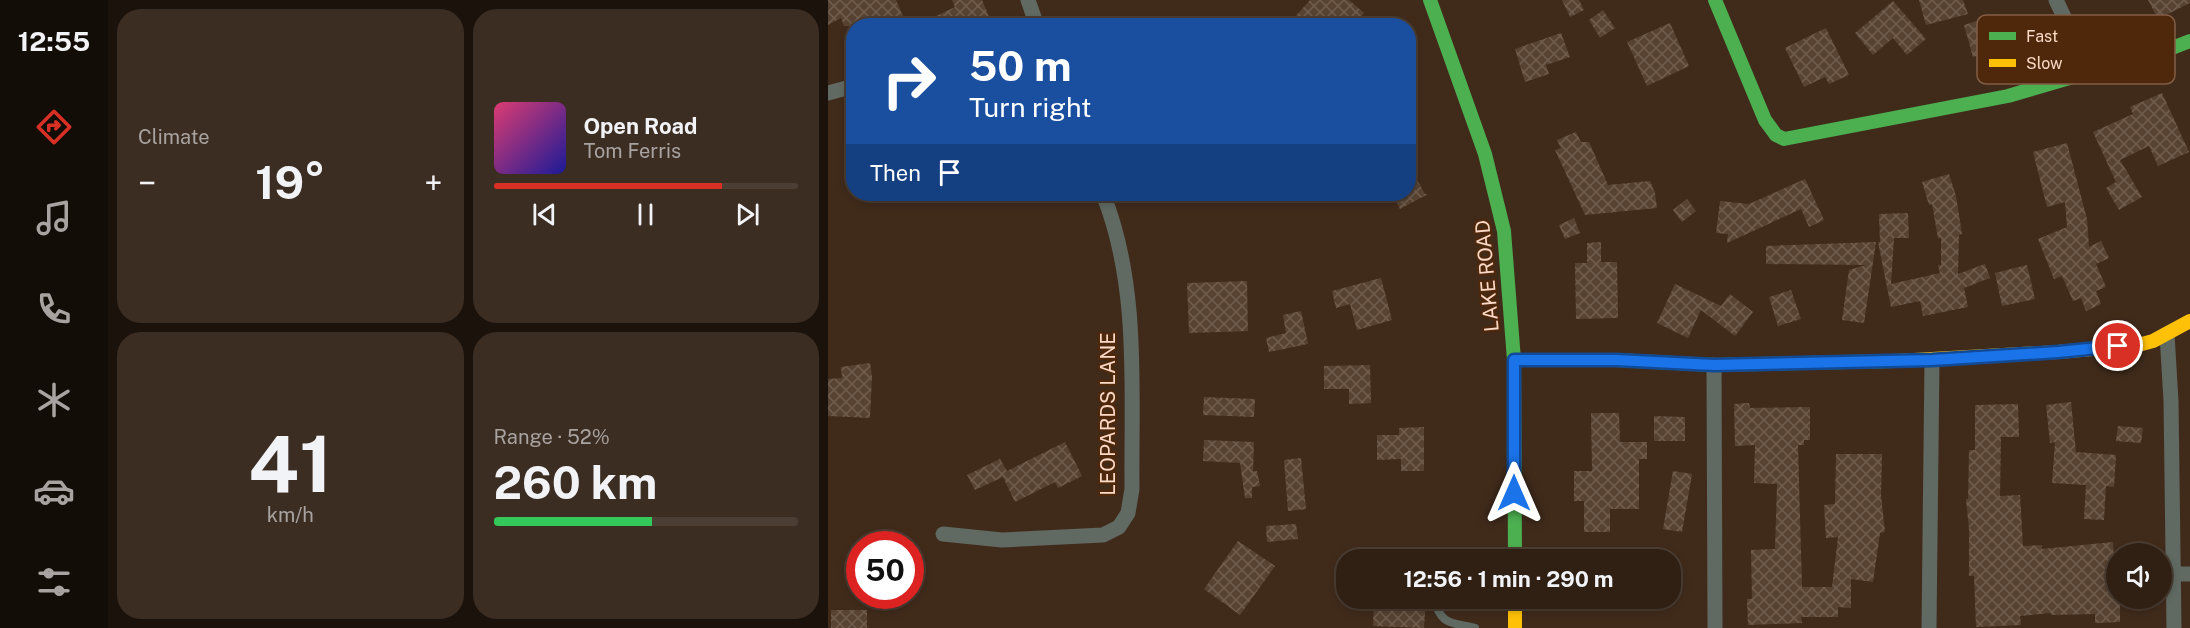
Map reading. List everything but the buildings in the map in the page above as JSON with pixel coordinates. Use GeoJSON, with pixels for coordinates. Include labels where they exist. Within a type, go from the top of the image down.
{"type":"FeatureCollection","features":[{"type":"Feature","properties":{"kind":"street"},"geometry":{"type":"LineString","coordinates":[[1028,0],[1034,18]]}},
{"type":"Feature","properties":{"kind":"street","name":"LAKE ROAD"},"geometry":{"type":"LineString","coordinates":[[1430,0],[1485,154],[1504,231],[1514,360],[1515,549]]}},
{"type":"Feature","properties":{"kind":"street"},"geometry":{"type":"LineString","coordinates":[[1716,0],[1765,120],[1776,135],[1784,139],[2008,96],[2049,84]]}},
{"type":"Feature","properties":{"kind":"street"},"geometry":{"type":"LineString","coordinates":[[2056,0],[2063,15]]}},
{"type":"Feature","properties":{"kind":"street"},"geometry":{"type":"LineString","coordinates":[[828,93],[846,88]]}},
{"type":"Feature","properties":{"kind":"street","name":"LEOPARDS LANE"},"geometry":{"type":"LineString","coordinates":[[943,534],[1002,540],[1103,535],[1119,527],[1128,513],[1132,489],[1130,327],[1124,268],[1113,218],[1106,201]]}},
{"type":"Feature","properties":{"kind":"street"},"geometry":{"type":"LineString","coordinates":[[1514,360],[1616,360],[1714,365],[1932,360],[2138,345],[2153,341],[2190,321]]}},
{"type":"Feature","properties":{"kind":"street"},"geometry":{"type":"LineString","coordinates":[[2167,334],[2171,401],[2174,628]]}},
{"type":"Feature","properties":{"kind":"street"},"geometry":{"type":"LineString","coordinates":[[1929,628],[1932,360]]}},
{"type":"Feature","properties":{"kind":"street"},"geometry":{"type":"LineString","coordinates":[[1714,365],[1715,628]]}},
{"type":"Feature","properties":{"kind":"street"},"geometry":{"type":"LineString","coordinates":[[2173,574],[2190,574]]}},
{"type":"Feature","properties":{"kind":"street"},"geometry":{"type":"LineString","coordinates":[[1515,609],[1515,628]]}},
{"type":"Feature","properties":{"kind":"lane"},"geometry":{"type":"LineString","coordinates":[[1437,609],[1445,621],[1475,628]]}},
{"type":"Feature","properties":{"kind":"traffic: fast"},"geometry":{"type":"LineString","coordinates":[[1430,0],[1485,154],[1504,231],[1514,360],[1515,549]]}},
{"type":"Feature","properties":{"kind":"traffic: fast"},"geometry":{"type":"LineString","coordinates":[[1715,0],[1765,120],[1776,135],[1784,139],[2008,96],[2049,84]]}},
{"type":"Feature","properties":{"kind":"traffic: fast"},"geometry":{"type":"LineString","coordinates":[[2175,47],[2190,41]]}},
{"type":"Feature","properties":{"kind":"traffic: fast"},"geometry":{"type":"LineString","coordinates":[[1514,360],[1616,360],[1714,365],[1896,361]]}},
{"type":"Feature","properties":{"kind":"traffic: slow"},"geometry":{"type":"LineString","coordinates":[[1896,361],[2138,345],[2153,341],[2190,321]]}},
{"type":"Feature","properties":{"kind":"traffic: slow"},"geometry":{"type":"LineString","coordinates":[[1515,609],[1515,628]]}},
{"type":"Feature","properties":{"kind":"route"},"geometry":{"type":"LineString","coordinates":[[1514,493],[1514,360],[1616,360],[1714,365],[1932,360],[2118,346]]}}]}
